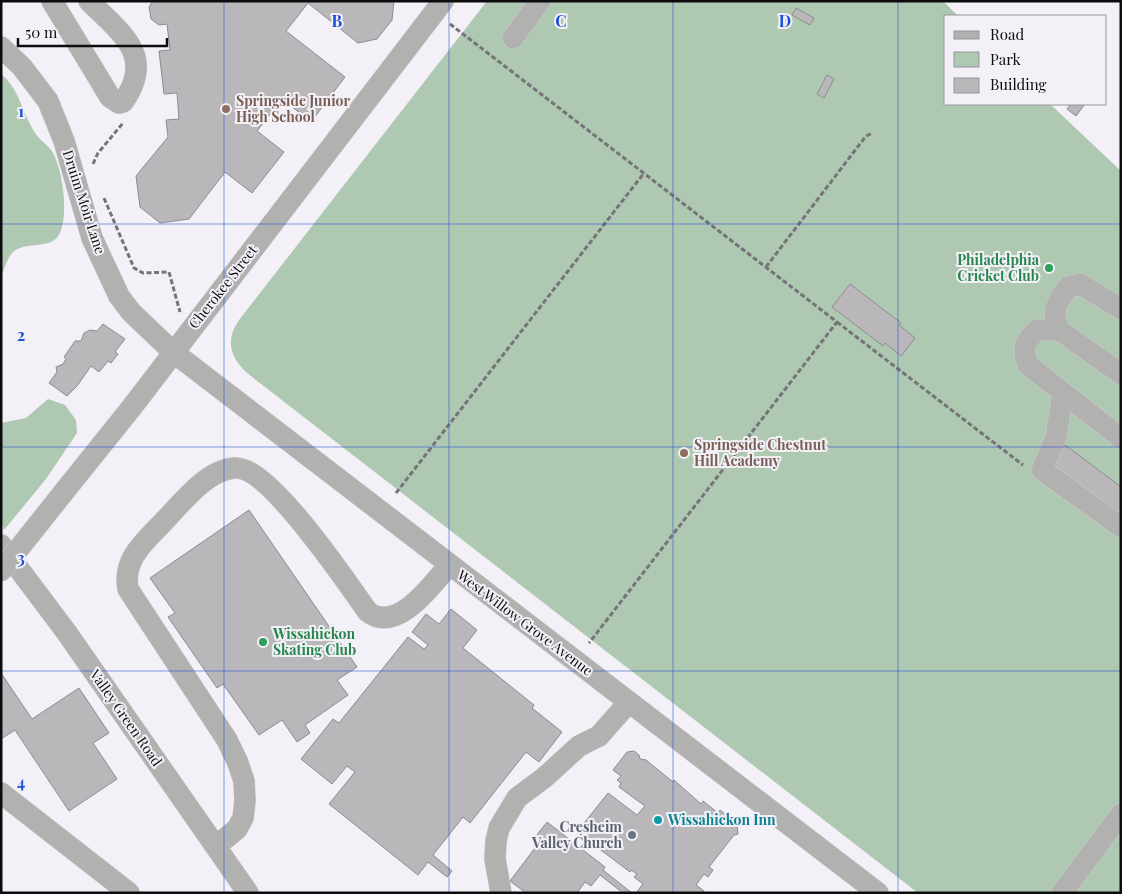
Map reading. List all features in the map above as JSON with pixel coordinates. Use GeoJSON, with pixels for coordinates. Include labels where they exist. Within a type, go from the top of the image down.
{"type":"FeatureCollection","features":[{"type":"Feature","properties":{"kind":"street"},"geometry":{"type":"LineString","coordinates":[[52,1],[110,97],[119,103],[123,102],[136,81],[138,66],[134,52],[126,39],[89,1]]}},
{"type":"Feature","properties":{"kind":"street"},"geometry":{"type":"LineString","coordinates":[[513,38],[540,1]]}},
{"type":"Feature","properties":{"kind":"street","name":"Cherokee Street"},"geometry":{"type":"LineString","coordinates":[[1,571],[443,10]]}},
{"type":"Feature","properties":{"kind":"street","name":"Druim Moir Lane"},"geometry":{"type":"LineString","coordinates":[[1,47],[22,67],[48,101],[64,141],[92,238],[119,296],[130,312],[173,352]]}},
{"type":"Feature","properties":{"kind":"street"},"geometry":{"type":"LineString","coordinates":[[1121,309],[1080,284],[1068,287],[1057,301],[1054,316],[1059,330],[1121,374]]}},
{"type":"Feature","properties":{"kind":"street"},"geometry":{"type":"LineString","coordinates":[[1059,330],[1037,330],[1026,340],[1024,352],[1028,366],[1121,438]]}},
{"type":"Feature","properties":{"kind":"street","name":"West Willow Grove Avenue"},"geometry":{"type":"LineString","coordinates":[[173,352],[878,893]]}},
{"type":"Feature","properties":{"kind":"street"},"geometry":{"type":"LineString","coordinates":[[1063,393],[1056,437],[1042,470],[1121,527]]}},
{"type":"Feature","properties":{"kind":"street"},"geometry":{"type":"LineString","coordinates":[[216,846],[237,829],[242,818],[245,801],[244,781],[227,740],[128,589],[126,577],[133,556],[176,509],[206,481],[223,470],[235,467],[255,474],[274,491],[312,537],[368,612],[375,617],[386,619],[404,611],[425,592],[449,565]]}},
{"type":"Feature","properties":{"kind":"street","name":"Valley Green Road"},"geometry":{"type":"LineString","coordinates":[[1,545],[248,893]]}},
{"type":"Feature","properties":{"kind":"street"},"geometry":{"type":"LineString","coordinates":[[501,893],[494,859],[496,840],[500,828],[517,798],[545,777],[579,746],[599,736],[629,702]]}},
{"type":"Feature","properties":{"kind":"street"},"geometry":{"type":"LineString","coordinates":[[1,792],[129,893]]}},
{"type":"Feature","properties":{"kind":"street"},"geometry":{"type":"LineString","coordinates":[[1062,893],[1121,814]]}},
{"type":"Feature","properties":{"kind":"path"},"geometry":{"type":"LineString","coordinates":[[443,10],[644,173],[1037,476],[1042,470]]}},
{"type":"Feature","properties":{"kind":"path"},"geometry":{"type":"LineString","coordinates":[[93,169],[98,152],[128,117]]}},
{"type":"Feature","properties":{"kind":"path"},"geometry":{"type":"LineString","coordinates":[[766,267],[866,136],[873,133]]}},
{"type":"Feature","properties":{"kind":"path"},"geometry":{"type":"LineString","coordinates":[[396,493],[644,173]]}},
{"type":"Feature","properties":{"kind":"path"},"geometry":{"type":"LineString","coordinates":[[102,194],[134,268],[143,273],[169,272],[180,314]]}},
{"type":"Feature","properties":{"kind":"path"},"geometry":{"type":"LineString","coordinates":[[589,643],[837,322]]}},
{"type":"Feature","properties":{"kind":"green space","name":"Springside Chestnut Hill Academy"},"geometry":{"type":"Polygon","coordinates":[[[487,1],[943,1],[957,15],[944,15],[944,105],[1051,105],[1121,171],[1121,893],[918,893],[247,373],[237,361],[231,348],[232,334],[239,320],[487,1]]]}},
{"type":"Feature","properties":{"kind":"green space"},"geometry":{"type":"Polygon","coordinates":[[[1,74],[17,94],[35,133],[53,153],[57,161],[64,194],[64,217],[59,235],[55,240],[24,247],[13,252],[1,276],[1,74]]]}},
{"type":"Feature","properties":{"kind":"green space"},"geometry":{"type":"Polygon","coordinates":[[[48,399],[65,405],[76,420],[77,433],[46,479],[4,530],[1,521],[1,423],[26,418],[48,399]]]}},
{"type":"Feature","properties":{"kind":"building","name":"Springside Junior High School"},"geometry":{"type":"Polygon","coordinates":[[[153,1],[394,1],[392,20],[377,39],[358,43],[308,3],[286,31],[345,77],[311,122],[282,99],[257,131],[284,152],[252,193],[225,172],[189,219],[160,223],[140,207],[136,176],[168,137],[166,120],[179,119],[177,93],[164,94],[159,51],[170,50],[167,24],[159,25],[151,19],[149,7],[153,1]]]}},
{"type":"Feature","properties":{"kind":"building"},"geometry":{"type":"Polygon","coordinates":[[[796,8],[814,18],[810,25],[792,15],[796,8]]]}},
{"type":"Feature","properties":{"kind":"building"},"geometry":{"type":"Polygon","coordinates":[[[827,75],[834,79],[824,98],[817,94],[827,75]]]}},
{"type":"Feature","properties":{"kind":"building"},"geometry":{"type":"Polygon","coordinates":[[[1070,105],[1084,105],[1076,116],[1067,109],[1070,105]]]}},
{"type":"Feature","properties":{"kind":"building"},"geometry":{"type":"Polygon","coordinates":[[[850,284],[901,323],[899,325],[915,338],[901,356],[885,343],[883,346],[832,307],[850,284]]]}},
{"type":"Feature","properties":{"kind":"building"},"geometry":{"type":"Polygon","coordinates":[[[103,324],[125,339],[115,352],[118,354],[111,363],[108,361],[99,372],[91,366],[77,386],[67,396],[49,383],[57,372],[56,367],[63,364],[66,359],[64,357],[75,341],[81,341],[84,333],[90,330],[97,331],[103,324]]]}},
{"type":"Feature","properties":{"kind":"building"},"geometry":{"type":"Polygon","coordinates":[[[1065,445],[1121,487],[1121,517],[1050,464],[1065,445]]]}},
{"type":"Feature","properties":{"kind":"building","name":"Wissahickon Skating Club"},"geometry":{"type":"Polygon","coordinates":[[[249,510],[357,667],[337,680],[348,695],[305,725],[310,733],[297,742],[282,720],[259,735],[223,684],[217,688],[168,617],[175,613],[150,578],[249,510]]]}},
{"type":"Feature","properties":{"kind":"building"},"geometry":{"type":"Polygon","coordinates":[[[451,609],[477,630],[463,648],[534,705],[532,708],[562,732],[539,762],[526,752],[470,823],[463,817],[433,855],[452,871],[447,877],[428,862],[418,875],[329,804],[355,772],[347,766],[332,784],[301,759],[333,719],[339,723],[408,637],[424,649],[428,645],[412,632],[426,614],[439,624],[451,609]]]}},
{"type":"Feature","properties":{"kind":"building"},"geometry":{"type":"Polygon","coordinates":[[[1,673],[32,719],[79,688],[109,733],[93,743],[117,779],[69,811],[15,730],[1,739],[1,673]]]}},
{"type":"Feature","properties":{"kind":"building","name":"Wissahickon Inn"},"geometry":{"type":"Polygon","coordinates":[[[634,751],[639,755],[640,759],[646,760],[673,782],[674,780],[701,804],[703,801],[718,813],[720,810],[731,819],[729,822],[737,824],[738,834],[734,835],[709,867],[713,870],[708,877],[704,874],[696,885],[704,891],[703,893],[636,893],[643,884],[634,877],[637,874],[631,870],[630,872],[577,832],[608,793],[637,815],[645,806],[619,787],[621,783],[617,780],[621,776],[613,770],[627,752],[634,751]]]}},
{"type":"Feature","properties":{"kind":"building"},"geometry":{"type":"Polygon","coordinates":[[[547,822],[605,867],[603,870],[632,893],[623,893],[600,875],[591,886],[585,882],[577,893],[526,893],[510,881],[541,840],[536,836],[547,822]]]}},
{"type":"Feature","properties":{"kind":"place","name":"Springside Junior High School"},"geometry":{"type":"Point","coordinates":[226,109]}},
{"type":"Feature","properties":{"kind":"place","name":"Philadelphia Cricket Club"},"geometry":{"type":"Point","coordinates":[1049,268]}},
{"type":"Feature","properties":{"kind":"place","name":"Springside Chestnut Hill Academy"},"geometry":{"type":"Point","coordinates":[684,453]}},
{"type":"Feature","properties":{"kind":"place","name":"Wissahickon Skating Club"},"geometry":{"type":"Point","coordinates":[263,642]}},
{"type":"Feature","properties":{"kind":"place","name":"Wissahickon Inn"},"geometry":{"type":"Point","coordinates":[658,820]}},
{"type":"Feature","properties":{"kind":"place","name":"Cresheim Valley Church"},"geometry":{"type":"Point","coordinates":[632,835]}}]}
